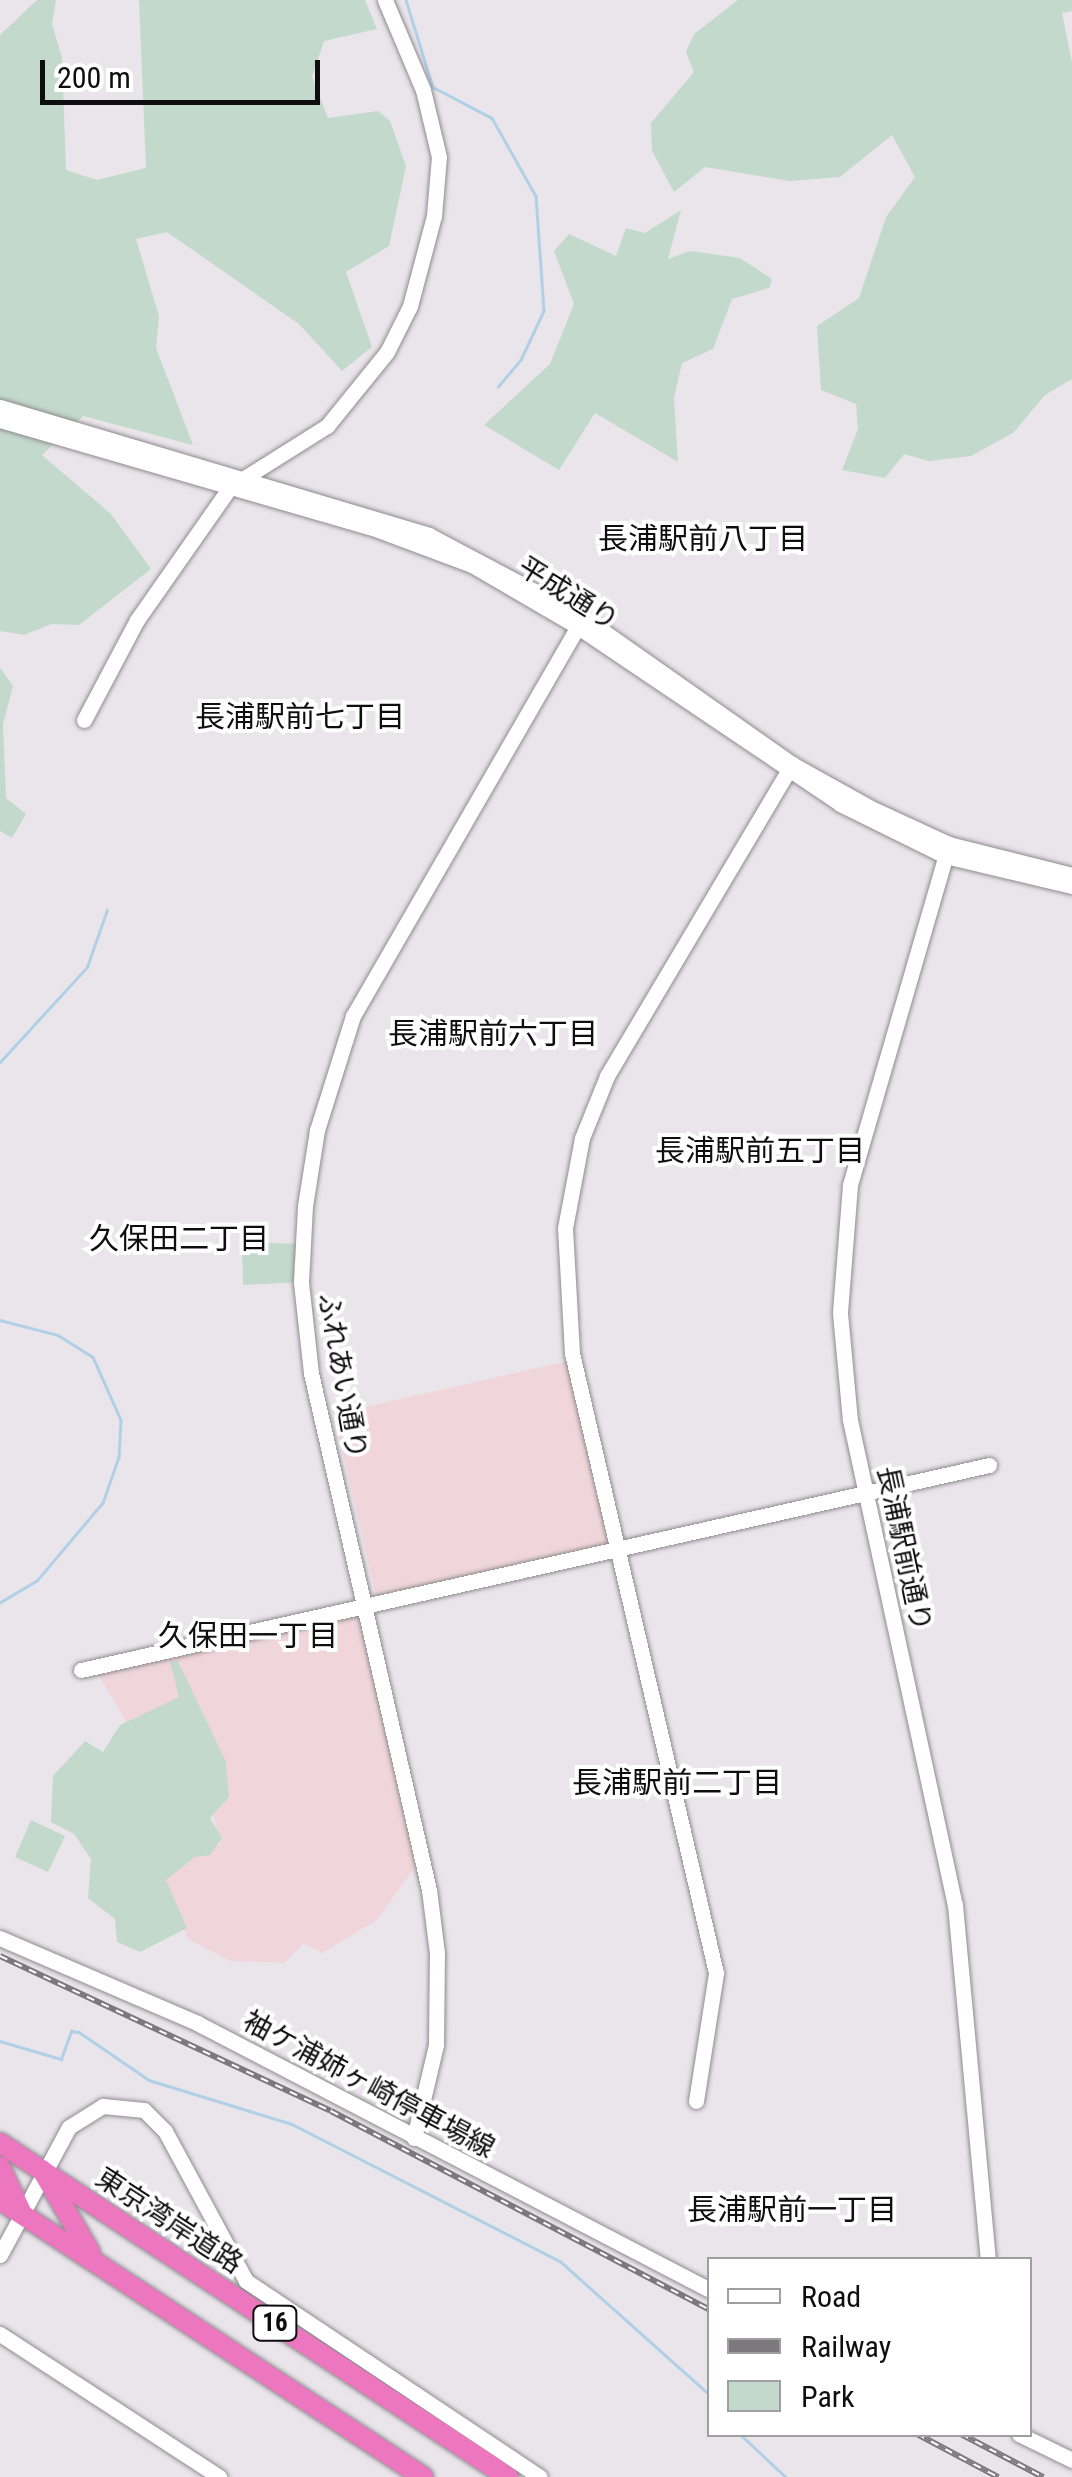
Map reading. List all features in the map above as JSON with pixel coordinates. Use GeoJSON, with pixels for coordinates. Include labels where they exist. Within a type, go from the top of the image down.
{"type":"FeatureCollection","features":[{"type":"Feature","properties":{"kind":"highway","name":"東京湾岸道路"},"geometry":{"type":"LineString","coordinates":[[0,2143],[508,2477]]}},
{"type":"Feature","properties":{"kind":"highway"},"geometry":{"type":"LineString","coordinates":[[0,2166],[22,2214]]}},
{"type":"Feature","properties":{"kind":"highway"},"geometry":{"type":"LineString","coordinates":[[42,2170],[76,2236],[100,2266]]}},
{"type":"Feature","properties":{"kind":"highway","name":"16"},"geometry":{"type":"LineString","coordinates":[[0,2200],[422,2477]]}},
{"type":"Feature","properties":{"kind":"street"},"geometry":{"type":"LineString","coordinates":[[84,720],[137,620],[238,483],[327,426],[388,352],[410,306],[434,216],[439,157],[423,90],[385,0]]}},
{"type":"Feature","properties":{"kind":"street","name":"平成通り"},"geometry":{"type":"LineString","coordinates":[[0,407],[238,483]]}},
{"type":"Feature","properties":{"kind":"street","name":"平成通り"},"geometry":{"type":"LineString","coordinates":[[0,420],[429,536],[580,622],[789,769],[947,850],[1072,886]]}},
{"type":"Feature","properties":{"kind":"street","name":"ふれあい通り"},"geometry":{"type":"LineString","coordinates":[[414,2138],[438,2029],[437,1952],[302,1307],[301,1244],[314,1141],[352,1016],[385,952],[580,622]]}},
{"type":"Feature","properties":{"kind":"street"},"geometry":{"type":"LineString","coordinates":[[696,2101],[716,1973],[568,1330],[564,1256],[571,1182],[607,1076],[789,769]]}},
{"type":"Feature","properties":{"kind":"street","name":"平成通り"},"geometry":{"type":"LineString","coordinates":[[947,850],[1072,875]]}},
{"type":"Feature","properties":{"kind":"street","name":"長浦駅前通り"},"geometry":{"type":"LineString","coordinates":[[947,850],[863,1130],[844,1229],[846,1394],[955,1905],[988,2257]]}},
{"type":"Feature","properties":{"kind":"street"},"geometry":{"type":"LineString","coordinates":[[81,1670],[990,1465]]}},
{"type":"Feature","properties":{"kind":"street","name":"袖ケ浦姉ヶ崎停車場線"},"geometry":{"type":"LineString","coordinates":[[0,1938],[198,2023],[707,2288]]}},
{"type":"Feature","properties":{"kind":"street"},"geometry":{"type":"LineString","coordinates":[[0,2254],[42,2170],[79,2117],[116,2105],[144,2110],[165,2130],[246,2281],[540,2477]]}},
{"type":"Feature","properties":{"kind":"street"},"geometry":{"type":"LineString","coordinates":[[0,2334],[219,2477]]}},
{"type":"Feature","properties":{"kind":"street"},"geometry":{"type":"LineString","coordinates":[[1026,2437],[1072,2460]]}},
{"type":"Feature","properties":{"kind":"shaded area"},"geometry":{"type":"Polygon","coordinates":[[[568,1361],[615,1544],[377,1600],[334,1414],[568,1361]]]}},
{"type":"Feature","properties":{"kind":"shaded area"},"geometry":{"type":"Polygon","coordinates":[[[360,1613],[415,1867],[377,1920],[322,1953],[304,1943],[284,1963],[231,1961],[188,1939],[160,1869],[221,1844],[182,1697],[126,1722],[97,1672],[360,1613]]]}},
{"type":"Feature","properties":{"kind":"green space"},"geometry":{"type":"Polygon","coordinates":[[[37,0],[56,0],[52,24],[62,58],[66,170],[97,180],[146,168],[139,0],[365,0],[377,29],[324,41],[312,77],[328,118],[378,111],[390,121],[406,166],[389,246],[346,272],[372,347],[342,371],[299,324],[167,232],[136,239],[159,316],[156,348],[193,445],[83,416],[42,455],[111,514],[151,569],[79,625],[52,624],[24,635],[0,631],[0,35],[37,0]]]}},
{"type":"Feature","properties":{"kind":"green space"},"geometry":{"type":"Polygon","coordinates":[[[738,0],[1072,0],[1072,11],[1062,13],[1072,63],[1072,379],[1045,395],[1013,433],[971,456],[929,461],[904,454],[885,478],[842,470],[858,429],[856,404],[821,390],[817,326],[859,298],[886,217],[915,177],[892,135],[840,177],[790,181],[705,167],[674,192],[652,151],[651,123],[694,72],[686,52],[694,34],[738,0]]]}},
{"type":"Feature","properties":{"kind":"green space"},"geometry":{"type":"Polygon","coordinates":[[[681,210],[668,259],[690,251],[740,258],[772,279],[769,288],[732,299],[713,349],[682,363],[674,398],[678,462],[595,413],[559,470],[484,425],[550,364],[574,304],[554,251],[569,234],[616,256],[626,228],[645,233],[681,210]]]}},
{"type":"Feature","properties":{"kind":"green space"},"geometry":{"type":"Polygon","coordinates":[[[0,668],[13,686],[3,724],[6,798],[26,814],[12,838],[0,831],[0,668]]]}},
{"type":"Feature","properties":{"kind":"green space"},"geometry":{"type":"Polygon","coordinates":[[[242,1242],[301,1244],[301,1282],[243,1285],[242,1242]]]}},
{"type":"Feature","properties":{"kind":"green space"},"geometry":{"type":"Polygon","coordinates":[[[178,1661],[226,1762],[229,1797],[210,1818],[222,1838],[210,1855],[195,1857],[166,1880],[187,1928],[140,1952],[117,1942],[115,1919],[88,1898],[91,1859],[74,1834],[51,1822],[53,1776],[85,1741],[103,1752],[120,1725],[179,1697],[170,1662],[178,1661]]]}},
{"type":"Feature","properties":{"kind":"green space"},"geometry":{"type":"Polygon","coordinates":[[[31,1820],[65,1836],[48,1872],[15,1857],[31,1820]]]}},
{"type":"Feature","properties":{"kind":"waterway"},"geometry":{"type":"LineString","coordinates":[[406,0],[433,87],[492,118],[536,196],[544,311],[521,360],[498,387]]}},
{"type":"Feature","properties":{"kind":"waterway"},"geometry":{"type":"LineString","coordinates":[[0,1062],[87,967],[107,910]]}},
{"type":"Feature","properties":{"kind":"waterway"},"geometry":{"type":"LineString","coordinates":[[0,1320],[58,1335],[93,1357],[121,1420],[119,1457],[103,1503],[37,1581],[0,1603]]}},
{"type":"Feature","properties":{"kind":"waterway"},"geometry":{"type":"LineString","coordinates":[[0,2041],[61,2059],[71,2031],[79,2032],[149,2080],[292,2124],[560,2261],[707,2392]]}},
{"type":"Feature","properties":{"kind":"waterway"},"geometry":{"type":"LineString","coordinates":[[743,2437],[786,2477]]}},
{"type":"Feature","properties":{"kind":"railway"},"geometry":{"type":"LineString","coordinates":[[0,1956],[331,2111],[707,2308]]}},
{"type":"Feature","properties":{"kind":"railway"},"geometry":{"type":"LineString","coordinates":[[923,2437],[998,2477]]}},
{"type":"Feature","properties":{"kind":"railway"},"geometry":{"type":"LineString","coordinates":[[967,2437],[1043,2477]]}},
{"type":"Feature","properties":{"kind":"district","name":"長浦駅前八丁目"},"geometry":{"type":"Point","coordinates":[703,539]}},
{"type":"Feature","properties":{"kind":"district","name":"長浦駅前七丁目"},"geometry":{"type":"Point","coordinates":[300,717]}},
{"type":"Feature","properties":{"kind":"district","name":"長浦駅前六丁目"},"geometry":{"type":"Point","coordinates":[493,1034]}},
{"type":"Feature","properties":{"kind":"district","name":"長浦駅前五丁目"},"geometry":{"type":"Point","coordinates":[760,1151]}},
{"type":"Feature","properties":{"kind":"district","name":"久保田二丁目"},"geometry":{"type":"Point","coordinates":[179,1239]}},
{"type":"Feature","properties":{"kind":"district","name":"久保田一丁目"},"geometry":{"type":"Point","coordinates":[248,1636]}},
{"type":"Feature","properties":{"kind":"district","name":"長浦駅前二丁目"},"geometry":{"type":"Point","coordinates":[677,1783]}},
{"type":"Feature","properties":{"kind":"district","name":"長浦駅前一丁目"},"geometry":{"type":"Point","coordinates":[792,2210]}}]}
